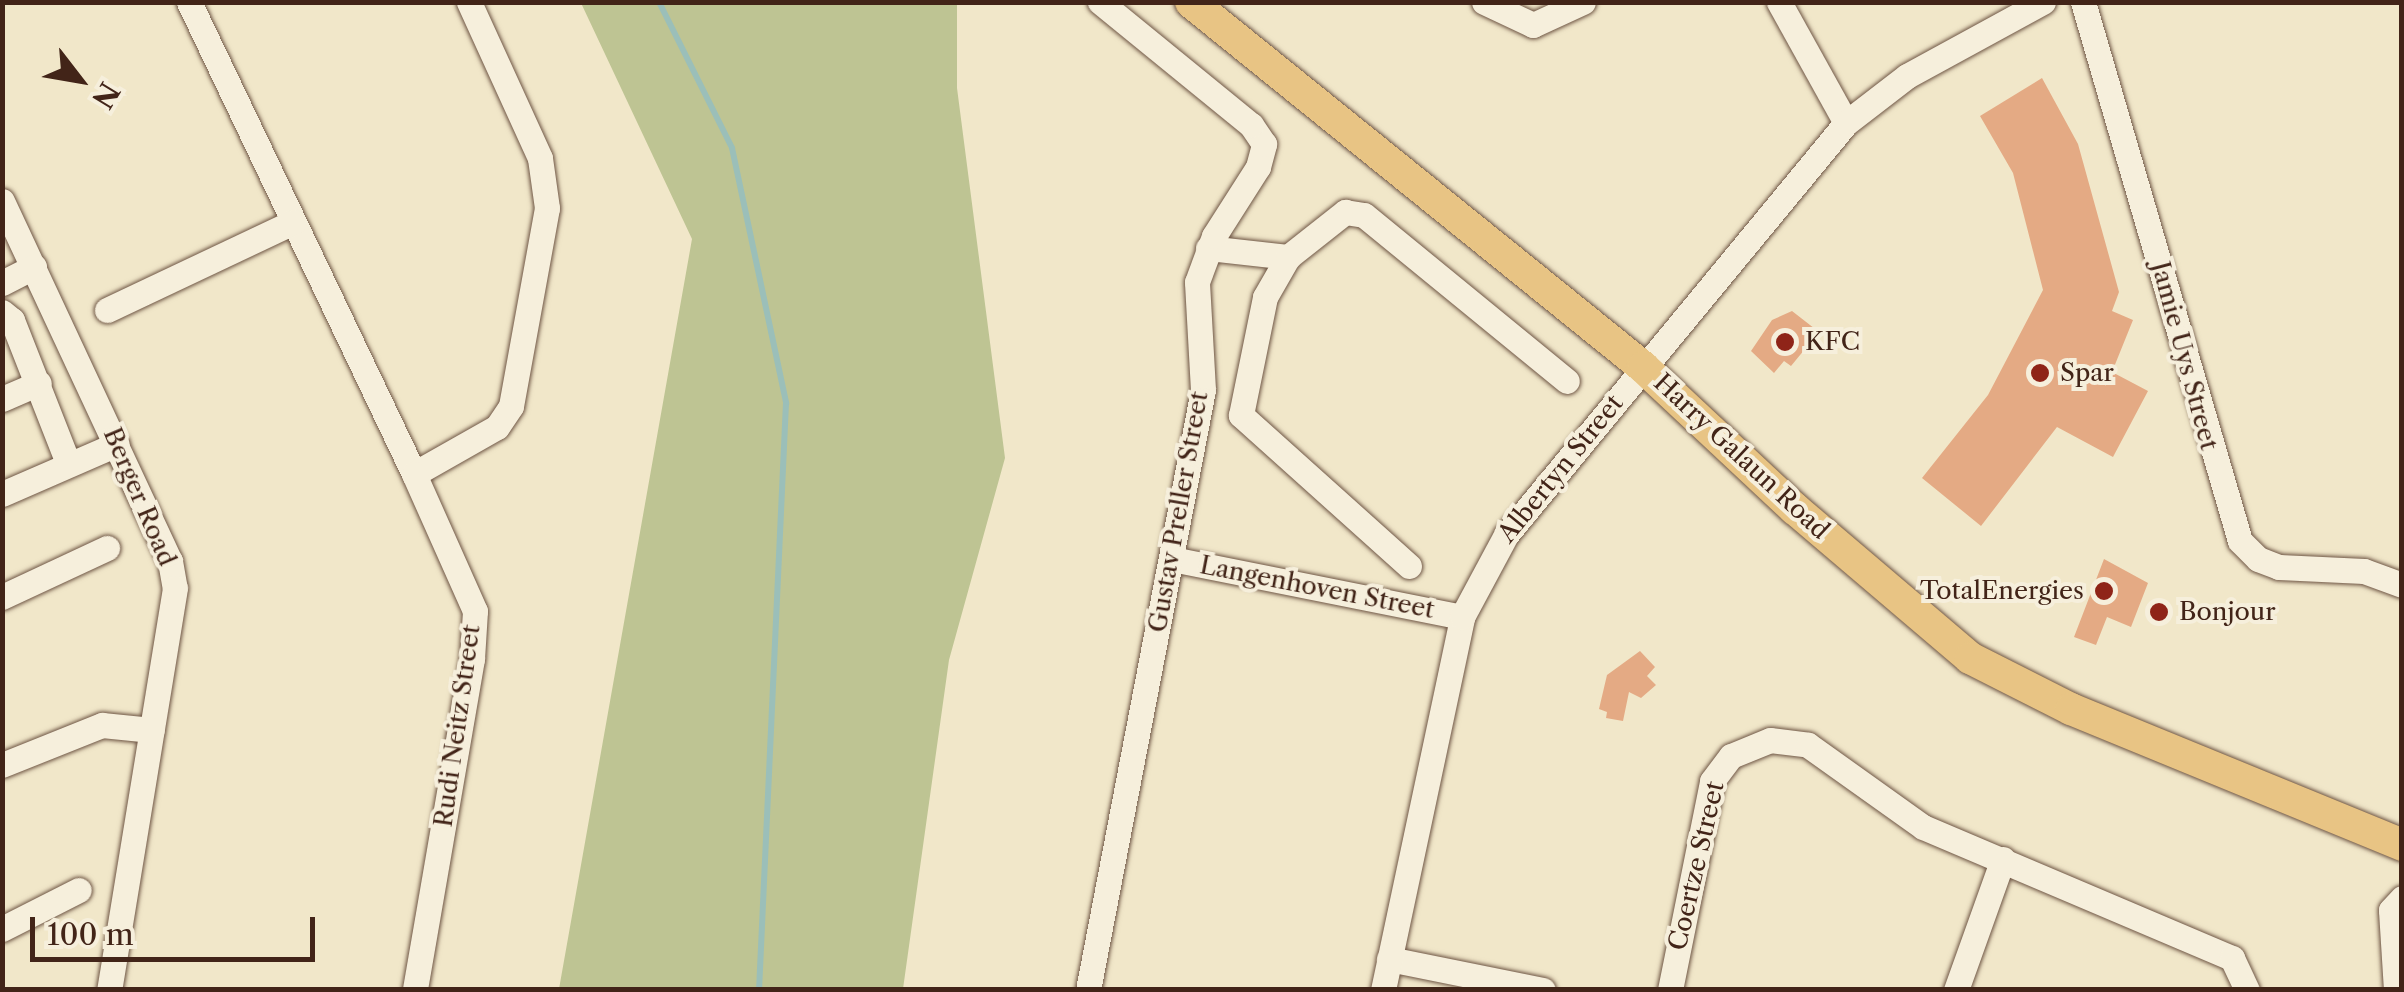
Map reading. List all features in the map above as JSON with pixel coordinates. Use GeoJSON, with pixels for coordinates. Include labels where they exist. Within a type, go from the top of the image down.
{"type":"FeatureCollection","features":[{"type":"Feature","properties":{"kind":"main road","name":"Harry Galaun Road"},"geometry":{"type":"LineString","coordinates":[[1190,2],[1643,367],[1970,658],[2071,709],[2402,845]]}},
{"type":"Feature","properties":{"kind":"main road","name":"Harry Galaun Road"},"geometry":{"type":"LineString","coordinates":[[2346,819],[2402,832]]}},
{"type":"Feature","properties":{"kind":"street","name":"Rudi Neitz Street"},"geometry":{"type":"LineString","coordinates":[[190,2],[475,611],[472,659],[415,990]]}},
{"type":"Feature","properties":{"kind":"street"},"geometry":{"type":"LineString","coordinates":[[414,474],[497,427],[512,406],[547,208],[540,158],[468,2]]}},
{"type":"Feature","properties":{"kind":"street","name":"Gustav Preller Street"},"geometry":{"type":"LineString","coordinates":[[1088,990],[1203,390],[1195,299],[1208,248],[1258,167],[1260,134],[1100,2]]}},
{"type":"Feature","properties":{"kind":"street"},"geometry":{"type":"LineString","coordinates":[[1484,2],[1533,25],[1583,2]]}},
{"type":"Feature","properties":{"kind":"street"},"geometry":{"type":"LineString","coordinates":[[1779,2],[1846,123]]}},
{"type":"Feature","properties":{"kind":"street","name":"Albertyn Street"},"geometry":{"type":"LineString","coordinates":[[1383,990],[1462,616],[1506,535],[1846,123],[1907,76],[2044,2]]}},
{"type":"Feature","properties":{"kind":"street","name":"Jamie Uys Street"},"geometry":{"type":"LineString","coordinates":[[2083,2],[2240,540],[2258,559],[2279,567],[2364,571],[2402,586]]}},
{"type":"Feature","properties":{"kind":"street","name":"Berger Road"},"geometry":{"type":"LineString","coordinates":[[2,200],[170,561],[175,588],[108,990]]}},
{"type":"Feature","properties":{"kind":"street"},"geometry":{"type":"LineString","coordinates":[[1410,566],[1242,416],[1265,297],[1288,257],[1345,212],[1364,215],[1567,381]]}},
{"type":"Feature","properties":{"kind":"street"},"geometry":{"type":"LineString","coordinates":[[107,310],[293,222]]}},
{"type":"Feature","properties":{"kind":"street"},"geometry":{"type":"LineString","coordinates":[[1208,248],[1288,257]]}},
{"type":"Feature","properties":{"kind":"street"},"geometry":{"type":"LineString","coordinates":[[2,283],[34,268]]}},
{"type":"Feature","properties":{"kind":"street"},"geometry":{"type":"LineString","coordinates":[[2,312],[39,382],[68,463]]}},
{"type":"Feature","properties":{"kind":"street"},"geometry":{"type":"LineString","coordinates":[[2,399],[39,382]]}},
{"type":"Feature","properties":{"kind":"street"},"geometry":{"type":"LineString","coordinates":[[2,494],[117,444]]}},
{"type":"Feature","properties":{"kind":"street"},"geometry":{"type":"LineString","coordinates":[[2,597],[107,548]]}},
{"type":"Feature","properties":{"kind":"street","name":"Langenhoven Street"},"geometry":{"type":"LineString","coordinates":[[1172,559],[1462,616]]}},
{"type":"Feature","properties":{"kind":"street"},"geometry":{"type":"LineString","coordinates":[[2,765],[102,725],[152,730]]}},
{"type":"Feature","properties":{"kind":"street","name":"Coertze Street"},"geometry":{"type":"LineString","coordinates":[[1670,990],[1712,781],[1731,756],[1760,741],[1808,745],[1923,827],[2232,958],[2247,990]]}},
{"type":"Feature","properties":{"kind":"street"},"geometry":{"type":"LineString","coordinates":[[1956,990],[2003,858]]}},
{"type":"Feature","properties":{"kind":"street"},"geometry":{"type":"LineString","coordinates":[[2,929],[79,890]]}},
{"type":"Feature","properties":{"kind":"street"},"geometry":{"type":"LineString","coordinates":[[2396,990],[2391,910],[2402,898]]}},
{"type":"Feature","properties":{"kind":"street"},"geometry":{"type":"LineString","coordinates":[[1390,959],[1543,990]]}},
{"type":"Feature","properties":{"kind":"green space"},"geometry":{"type":"Polygon","coordinates":[[[581,3],[957,3],[957,88],[1005,458],[949,660],[903,989],[559,989],[692,239],[581,3]]]}},
{"type":"Feature","properties":{"kind":"building"},"geometry":{"type":"Polygon","coordinates":[[[2042,78],[2078,144],[2119,292],[2112,311],[2133,320],[2112,372],[2148,391],[2113,457],[2057,427],[1981,526],[1922,478],[1988,395],[2043,290],[2013,173],[1980,116],[2042,78]]]}},
{"type":"Feature","properties":{"kind":"building","name":"KFC"},"geometry":{"type":"Polygon","coordinates":[[[1792,311],[1819,332],[1791,366],[1784,361],[1774,373],[1751,351],[1772,320],[1792,311]]]}},
{"type":"Feature","properties":{"kind":"building"},"geometry":{"type":"Polygon","coordinates":[[[2104,559],[2148,583],[2131,627],[2107,617],[2096,645],[2074,637],[2104,559]]]}},
{"type":"Feature","properties":{"kind":"building"},"geometry":{"type":"Polygon","coordinates":[[[1640,651],[1655,667],[1647,676],[1656,685],[1641,698],[1629,692],[1623,721],[1606,718],[1607,712],[1599,709],[1607,675],[1640,651]]]}},
{"type":"Feature","properties":{"kind":"waterway"},"geometry":{"type":"LineString","coordinates":[[659,2],[732,148],[786,403],[759,990]]}},
{"type":"Feature","properties":{"kind":"place","name":"KFC"},"geometry":{"type":"Point","coordinates":[1785,342]}},
{"type":"Feature","properties":{"kind":"place","name":"Spar"},"geometry":{"type":"Point","coordinates":[2040,373]}},
{"type":"Feature","properties":{"kind":"place","name":"TotalEnergies"},"geometry":{"type":"Point","coordinates":[2104,591]}},
{"type":"Feature","properties":{"kind":"place","name":"Bonjour"},"geometry":{"type":"Point","coordinates":[2159,612]}}]}
